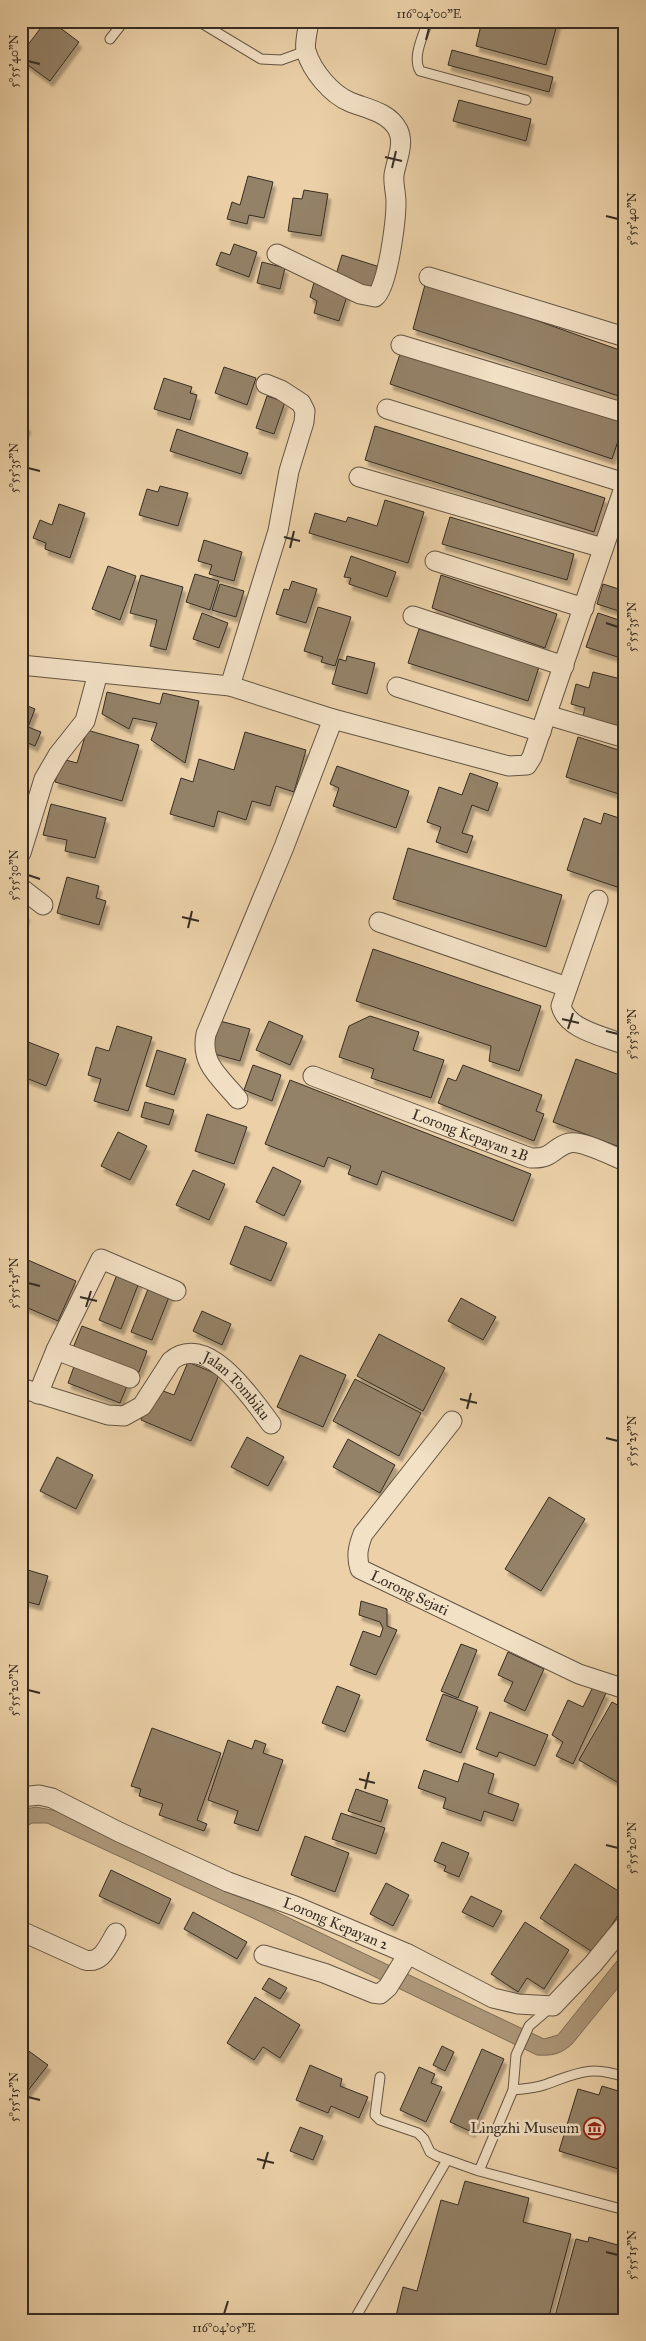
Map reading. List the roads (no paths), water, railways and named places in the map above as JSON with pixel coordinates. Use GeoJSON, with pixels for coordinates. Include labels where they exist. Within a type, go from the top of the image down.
{"type":"FeatureCollection","features":[{"type":"Feature","properties":{"kind":"street"},"geometry":{"type":"LineString","coordinates":[[277,254],[360,294],[375,297],[382,288],[391,250],[396,200],[394,177],[401,141],[398,131],[388,119],[378,112],[348,101],[337,94],[320,78],[306,50],[309,21]]}},
{"type":"Feature","properties":{"kind":"street"},"geometry":{"type":"LineString","coordinates":[[429,277],[625,337]]}},
{"type":"Feature","properties":{"kind":"street"},"geometry":{"type":"LineString","coordinates":[[401,345],[625,413]]}},
{"type":"Feature","properties":{"kind":"street"},"geometry":{"type":"LineString","coordinates":[[230,686],[278,531],[289,471],[304,422],[305,412],[301,403],[281,390],[266,384]]}},
{"type":"Feature","properties":{"kind":"street"},"geometry":{"type":"LineString","coordinates":[[21,665],[230,686],[333,719],[514,766],[527,765],[532,757],[544,724],[625,484],[387,409]]}},
{"type":"Feature","properties":{"kind":"street"},"geometry":{"type":"LineString","coordinates":[[359,477],[603,548]]}},
{"type":"Feature","properties":{"kind":"street"},"geometry":{"type":"LineString","coordinates":[[435,561],[584,608]]}},
{"type":"Feature","properties":{"kind":"street"},"geometry":{"type":"LineString","coordinates":[[412,616],[564,666]]}},
{"type":"Feature","properties":{"kind":"street"},"geometry":{"type":"LineString","coordinates":[[21,853],[47,773],[58,755],[85,721],[98,673]]}},
{"type":"Feature","properties":{"kind":"street"},"geometry":{"type":"LineString","coordinates":[[397,687],[544,724],[625,738]]}},
{"type":"Feature","properties":{"kind":"street"},"geometry":{"type":"LineString","coordinates":[[238,1099],[205,1058],[203,1048],[206,1034],[284,847],[333,719]]}},
{"type":"Feature","properties":{"kind":"street"},"geometry":{"type":"LineString","coordinates":[[21,888],[43,905]]}},
{"type":"Feature","properties":{"kind":"street"},"geometry":{"type":"LineString","coordinates":[[598,900],[561,1006],[563,1015],[579,1027],[625,1044]]}},
{"type":"Feature","properties":{"kind":"street"},"geometry":{"type":"LineString","coordinates":[[379,922],[567,987]]}},
{"type":"Feature","properties":{"kind":"street","name":"Lorong Kepayan 2B"},"geometry":{"type":"LineString","coordinates":[[313,1076],[530,1158],[548,1157],[567,1143],[576,1142],[625,1161]]}},
{"type":"Feature","properties":{"kind":"street"},"geometry":{"type":"LineString","coordinates":[[29,1391],[56,1350],[101,1258],[176,1291]]}},
{"type":"Feature","properties":{"kind":"street"},"geometry":{"type":"LineString","coordinates":[[56,1350],[130,1378]]}},
{"type":"Feature","properties":{"kind":"street","name":"Jalan Tombiku"},"geometry":{"type":"LineString","coordinates":[[29,1391],[116,1416],[124,1416],[142,1406],[171,1361],[177,1356],[206,1355],[240,1385],[271,1424]]}},
{"type":"Feature","properties":{"kind":"street","name":"Lorong Sejati"},"geometry":{"type":"LineString","coordinates":[[452,1421],[363,1534],[358,1547],[357,1560],[360,1569],[579,1674],[625,1689]]}},
{"type":"Feature","properties":{"kind":"street","name":"Lorong Kepayan 2"},"geometry":{"type":"LineString","coordinates":[[21,1797],[39,1795],[52,1798],[119,1832],[220,1879],[295,1906],[404,1961],[493,1998],[518,2004],[553,2006]]}},
{"type":"Feature","properties":{"kind":"street"},"geometry":{"type":"LineString","coordinates":[[553,2006],[625,1925]]}},
{"type":"Feature","properties":{"kind":"street"},"geometry":{"type":"LineString","coordinates":[[21,1931],[92,1962],[101,1957],[116,1933]]}},
{"type":"Feature","properties":{"kind":"street"},"geometry":{"type":"LineString","coordinates":[[264,1955],[324,1973],[373,1993],[380,1994],[388,1987],[404,1961]]}},
{"type":"Feature","properties":{"kind":"lane"},"geometry":{"type":"LineString","coordinates":[[110,39],[124,21]]}},
{"type":"Feature","properties":{"kind":"lane"},"geometry":{"type":"LineString","coordinates":[[198,21],[261,59],[281,60],[306,50]]}},
{"type":"Feature","properties":{"kind":"lane"},"geometry":{"type":"LineString","coordinates":[[428,21],[416,58],[416,65],[420,71],[526,100]]}},
{"type":"Feature","properties":{"kind":"lane"},"geometry":{"type":"LineString","coordinates":[[479,2170],[513,2090],[516,2055],[529,2026],[553,2006]]}},
{"type":"Feature","properties":{"kind":"lane"},"geometry":{"type":"LineString","coordinates":[[513,2090],[542,2086],[588,2070],[600,2070],[625,2077]]}},
{"type":"Feature","properties":{"kind":"lane"},"geometry":{"type":"LineString","coordinates":[[380,2077],[375,2115],[380,2120],[418,2134],[424,2139],[430,2152],[447,2160],[479,2170],[625,2210]]}},
{"type":"Feature","properties":{"kind":"lane"},"geometry":{"type":"LineString","coordinates":[[354,2320],[447,2160]]}},
{"type":"Feature","properties":{"kind":"place","name":"Lingzhi Museum"},"geometry":{"type":"Point","coordinates":[595,2128]}}]}
